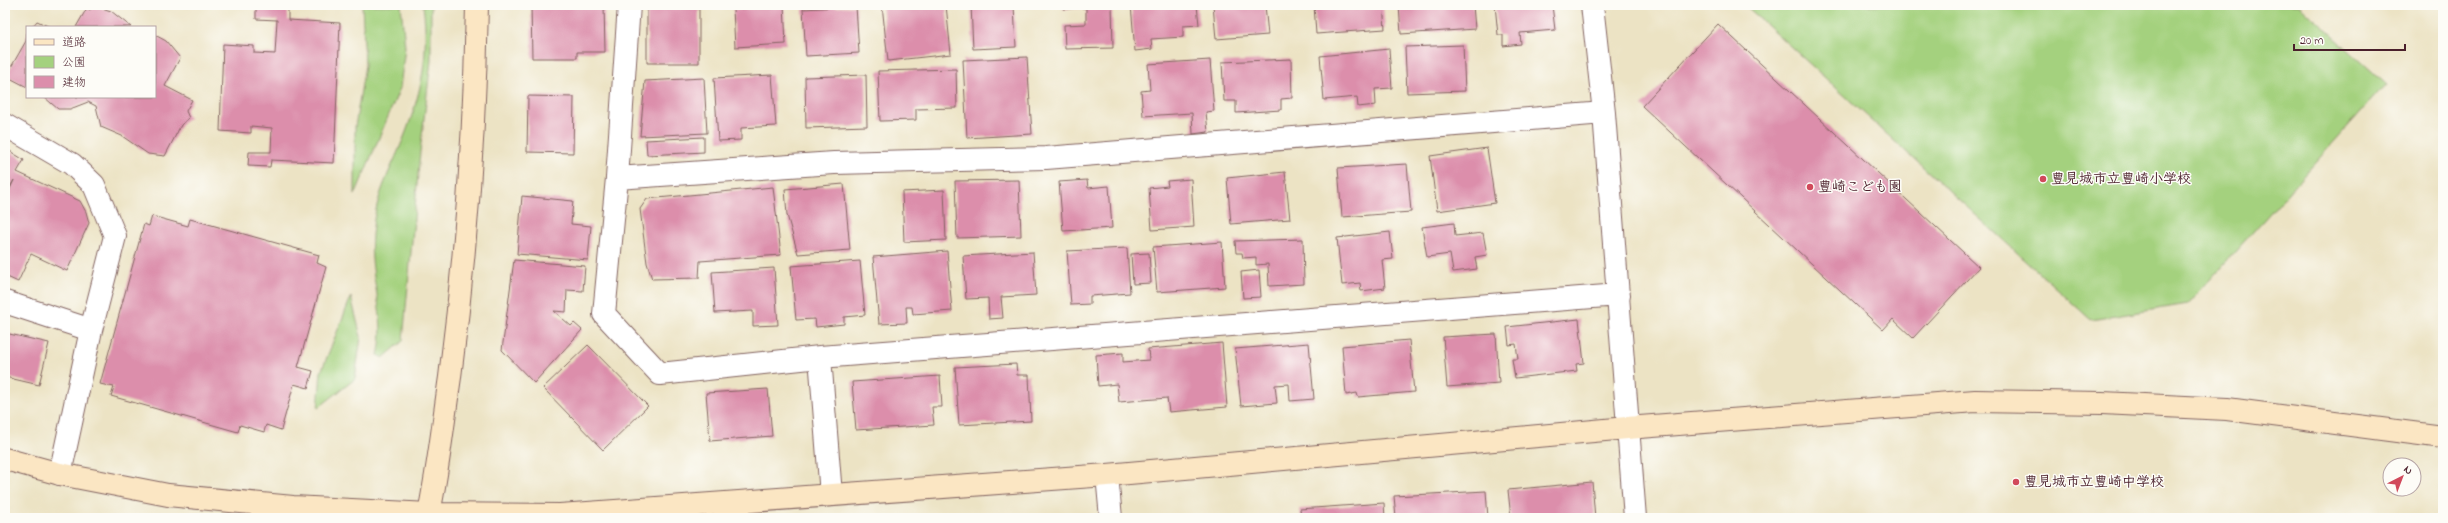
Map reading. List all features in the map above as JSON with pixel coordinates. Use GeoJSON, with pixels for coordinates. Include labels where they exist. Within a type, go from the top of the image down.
{"type":"FeatureCollection","features":[{"type":"Feature","properties":{"kind":"street"},"geometry":{"type":"LineString","coordinates":[[428,516],[446,412],[467,214],[476,85],[477,5]]}},
{"type":"Feature","properties":{"kind":"street"},"geometry":{"type":"LineString","coordinates":[[629,5],[617,178],[604,314],[660,374],[820,357],[1619,295]]}},
{"type":"Feature","properties":{"kind":"street"},"geometry":{"type":"LineString","coordinates":[[1592,5],[1604,112],[1635,518]]}},
{"type":"Feature","properties":{"kind":"street"},"geometry":{"type":"LineString","coordinates":[[617,178],[834,163],[1046,158],[1604,112]]}},
{"type":"Feature","properties":{"kind":"street"},"geometry":{"type":"LineString","coordinates":[[5,125],[72,164],[94,185],[115,236],[91,330],[60,474]]}},
{"type":"Feature","properties":{"kind":"street"},"geometry":{"type":"LineString","coordinates":[[5,302],[91,330]]}},
{"type":"Feature","properties":{"kind":"street"},"geometry":{"type":"LineString","coordinates":[[820,357],[831,495]]}},
{"type":"Feature","properties":{"kind":"street"},"geometry":{"type":"LineString","coordinates":[[5,459],[60,474],[168,495],[293,507],[428,516],[560,515],[1107,475],[1627,428],[1975,402],[2086,403],[2226,409],[2443,437]]}},
{"type":"Feature","properties":{"kind":"street"},"geometry":{"type":"LineString","coordinates":[[1107,475],[1110,518]]}},
{"type":"Feature","properties":{"kind":"green space"},"geometry":{"type":"Polygon","coordinates":[[[362,5],[401,5],[405,47],[400,88],[355,195],[355,127],[365,65],[362,5]]]}},
{"type":"Feature","properties":{"kind":"green space"},"geometry":{"type":"Polygon","coordinates":[[[423,5],[431,5],[431,61],[420,152],[403,341],[383,358],[378,355],[381,326],[373,266],[372,235],[381,193],[406,132],[417,100],[425,54],[425,22],[423,5]]]}},
{"type":"Feature","properties":{"kind":"green space"},"geometry":{"type":"Polygon","coordinates":[[[1745,5],[2299,5],[2386,84],[2188,304],[2091,320],[1745,5]]]}},
{"type":"Feature","properties":{"kind":"green space"},"geometry":{"type":"Polygon","coordinates":[[[351,297],[361,337],[355,379],[318,408],[321,372],[351,297]]]}},
{"type":"Feature","properties":{"kind":"building"},"geometry":{"type":"Polygon","coordinates":[[[93,5],[111,11],[130,26],[77,26],[87,8],[90,10],[93,5]]]}},
{"type":"Feature","properties":{"kind":"building"},"geometry":{"type":"Polygon","coordinates":[[[256,5],[288,5],[288,20],[340,23],[334,163],[271,160],[270,167],[248,166],[249,152],[271,152],[272,128],[251,126],[251,133],[220,131],[223,44],[254,46],[254,53],[275,54],[277,20],[256,19],[256,5]]]}},
{"type":"Feature","properties":{"kind":"building"},"geometry":{"type":"Polygon","coordinates":[[[531,5],[604,5],[605,52],[577,52],[577,58],[532,58],[531,5]]]}},
{"type":"Feature","properties":{"kind":"building"},"geometry":{"type":"Polygon","coordinates":[[[759,5],[784,5],[786,44],[735,47],[733,9],[759,8],[759,5]]]}},
{"type":"Feature","properties":{"kind":"building"},"geometry":{"type":"Polygon","coordinates":[[[882,5],[946,5],[951,54],[888,61],[882,5]]]}},
{"type":"Feature","properties":{"kind":"building"},"geometry":{"type":"Polygon","coordinates":[[[971,5],[1014,5],[1016,47],[973,49],[971,5]]]}},
{"type":"Feature","properties":{"kind":"building"},"geometry":{"type":"Polygon","coordinates":[[[1063,5],[1112,5],[1113,48],[1065,49],[1064,25],[1086,24],[1086,8],[1063,9],[1063,5]]]}},
{"type":"Feature","properties":{"kind":"building"},"geometry":{"type":"Polygon","coordinates":[[[1131,5],[1197,5],[1199,25],[1183,26],[1183,37],[1151,39],[1152,49],[1135,51],[1131,5]]]}},
{"type":"Feature","properties":{"kind":"building"},"geometry":{"type":"Polygon","coordinates":[[[1213,5],[1265,5],[1268,35],[1216,39],[1213,5]]]}},
{"type":"Feature","properties":{"kind":"building"},"geometry":{"type":"Polygon","coordinates":[[[1314,5],[1383,5],[1385,29],[1316,34],[1314,5]]]}},
{"type":"Feature","properties":{"kind":"building"},"geometry":{"type":"Polygon","coordinates":[[[1399,5],[1473,5],[1475,29],[1401,34],[1399,5]]]}},
{"type":"Feature","properties":{"kind":"building"},"geometry":{"type":"Polygon","coordinates":[[[1495,5],[1552,5],[1555,30],[1520,33],[1521,44],[1503,46],[1503,35],[1498,35],[1495,5]]]}},
{"type":"Feature","properties":{"kind":"building"},"geometry":{"type":"Polygon","coordinates":[[[856,6],[859,53],[806,56],[803,9],[856,6]]]}},
{"type":"Feature","properties":{"kind":"building"},"geometry":{"type":"Polygon","coordinates":[[[647,8],[699,8],[699,63],[647,63],[647,8]]]}},
{"type":"Feature","properties":{"kind":"building"},"geometry":{"type":"Polygon","coordinates":[[[37,21],[48,26],[33,26],[37,21]]]}},
{"type":"Feature","properties":{"kind":"building","name":"豊崎こども園"},"geometry":{"type":"Polygon","coordinates":[[[1718,24],[1979,267],[1913,338],[1893,319],[1883,330],[1642,106],[1718,24]]]}},
{"type":"Feature","properties":{"kind":"building"},"geometry":{"type":"Polygon","coordinates":[[[156,36],[166,41],[180,58],[165,86],[192,100],[186,111],[189,118],[181,125],[165,156],[148,154],[122,136],[101,127],[96,106],[88,102],[70,109],[58,109],[45,98],[156,98],[156,36]]]}},
{"type":"Feature","properties":{"kind":"building"},"geometry":{"type":"Polygon","coordinates":[[[26,41],[26,86],[6,76],[26,41]]]}},
{"type":"Feature","properties":{"kind":"building"},"geometry":{"type":"Polygon","coordinates":[[[1463,45],[1465,91],[1407,93],[1405,47],[1463,45]]]}},
{"type":"Feature","properties":{"kind":"building"},"geometry":{"type":"Polygon","coordinates":[[[1389,49],[1392,88],[1375,89],[1376,105],[1358,107],[1357,97],[1324,100],[1320,56],[1389,49]]]}},
{"type":"Feature","properties":{"kind":"building"},"geometry":{"type":"Polygon","coordinates":[[[1027,57],[1032,134],[967,138],[963,60],[1027,57]]]}},
{"type":"Feature","properties":{"kind":"building"},"geometry":{"type":"Polygon","coordinates":[[[1291,59],[1292,98],[1281,99],[1281,110],[1236,113],[1236,101],[1224,101],[1222,62],[1291,59]]]}},
{"type":"Feature","properties":{"kind":"building"},"geometry":{"type":"Polygon","coordinates":[[[1210,60],[1214,111],[1206,112],[1208,132],[1193,134],[1192,113],[1143,116],[1141,91],[1150,90],[1148,64],[1210,60]]]}},
{"type":"Feature","properties":{"kind":"building"},"geometry":{"type":"Polygon","coordinates":[[[956,69],[957,108],[916,109],[916,120],[880,121],[878,71],[956,69]]]}},
{"type":"Feature","properties":{"kind":"building"},"geometry":{"type":"Polygon","coordinates":[[[772,75],[776,126],[741,128],[741,140],[718,141],[714,78],[772,75]]]}},
{"type":"Feature","properties":{"kind":"building"},"geometry":{"type":"Polygon","coordinates":[[[866,75],[867,126],[806,128],[805,77],[866,75]]]}},
{"type":"Feature","properties":{"kind":"building"},"geometry":{"type":"Polygon","coordinates":[[[704,78],[707,133],[640,136],[645,81],[704,78]]]}},
{"type":"Feature","properties":{"kind":"building"},"geometry":{"type":"Polygon","coordinates":[[[528,96],[574,97],[573,153],[527,152],[528,96]]]}},
{"type":"Feature","properties":{"kind":"building"},"geometry":{"type":"Polygon","coordinates":[[[704,137],[704,152],[647,155],[646,140],[704,137]]]}},
{"type":"Feature","properties":{"kind":"building"},"geometry":{"type":"Polygon","coordinates":[[[5,148],[24,160],[17,172],[80,201],[86,212],[89,223],[67,271],[31,254],[18,282],[5,276],[5,200],[14,180],[5,196],[5,148]]]}},
{"type":"Feature","properties":{"kind":"building"},"geometry":{"type":"Polygon","coordinates":[[[1487,148],[1495,203],[1437,211],[1430,156],[1487,148]]]}},
{"type":"Feature","properties":{"kind":"building"},"geometry":{"type":"Polygon","coordinates":[[[1407,164],[1411,212],[1342,217],[1338,168],[1407,164]]]}},
{"type":"Feature","properties":{"kind":"building"},"geometry":{"type":"Polygon","coordinates":[[[1285,172],[1290,219],[1231,224],[1227,178],[1285,172]]]}},
{"type":"Feature","properties":{"kind":"building"},"geometry":{"type":"Polygon","coordinates":[[[1191,179],[1194,227],[1152,230],[1149,188],[1168,186],[1167,181],[1191,179]]]}},
{"type":"Feature","properties":{"kind":"building"},"geometry":{"type":"Polygon","coordinates":[[[1019,180],[1021,236],[957,238],[955,181],[1019,180]]]}},
{"type":"Feature","properties":{"kind":"building"},"geometry":{"type":"Polygon","coordinates":[[[1087,180],[1088,188],[1109,186],[1112,228],[1063,231],[1059,182],[1087,180]]]}},
{"type":"Feature","properties":{"kind":"building"},"geometry":{"type":"Polygon","coordinates":[[[844,184],[850,250],[798,254],[787,215],[785,189],[844,184]]]}},
{"type":"Feature","properties":{"kind":"building"},"geometry":{"type":"Polygon","coordinates":[[[773,187],[781,255],[700,261],[699,278],[652,279],[647,263],[640,209],[647,199],[773,187]]]}},
{"type":"Feature","properties":{"kind":"building"},"geometry":{"type":"Polygon","coordinates":[[[944,190],[946,240],[904,242],[902,192],[944,190]]]}},
{"type":"Feature","properties":{"kind":"building"},"geometry":{"type":"Polygon","coordinates":[[[522,196],[573,201],[571,224],[591,226],[588,260],[517,254],[522,196]]]}},
{"type":"Feature","properties":{"kind":"building"},"geometry":{"type":"Polygon","coordinates":[[[152,216],[188,226],[190,219],[319,255],[317,263],[326,267],[298,367],[313,371],[308,388],[294,384],[281,430],[266,425],[264,432],[240,425],[238,432],[111,396],[114,387],[100,384],[144,224],[149,226],[152,216]]]}},
{"type":"Feature","properties":{"kind":"building"},"geometry":{"type":"Polygon","coordinates":[[[1454,223],[1455,236],[1483,233],[1487,255],[1475,257],[1477,269],[1453,272],[1450,254],[1427,257],[1422,227],[1454,223]]]}},
{"type":"Feature","properties":{"kind":"building"},"geometry":{"type":"Polygon","coordinates":[[[1390,232],[1393,259],[1382,260],[1385,288],[1361,291],[1360,283],[1342,285],[1337,238],[1390,232]]]}},
{"type":"Feature","properties":{"kind":"building"},"geometry":{"type":"Polygon","coordinates":[[[1303,239],[1304,284],[1269,286],[1268,264],[1256,265],[1256,257],[1243,258],[1242,253],[1236,253],[1235,241],[1303,239]]]}},
{"type":"Feature","properties":{"kind":"building"},"geometry":{"type":"Polygon","coordinates":[[[1222,242],[1225,287],[1157,292],[1153,247],[1222,242]]]}},
{"type":"Feature","properties":{"kind":"building"},"geometry":{"type":"Polygon","coordinates":[[[1127,248],[1130,293],[1090,296],[1090,304],[1071,305],[1067,251],[1127,248]]]}},
{"type":"Feature","properties":{"kind":"building"},"geometry":{"type":"Polygon","coordinates":[[[947,251],[952,311],[913,314],[912,307],[906,307],[907,323],[879,324],[873,257],[947,251]]]}},
{"type":"Feature","properties":{"kind":"building"},"geometry":{"type":"Polygon","coordinates":[[[1033,252],[1036,295],[1001,297],[1003,318],[989,319],[988,298],[966,299],[963,256],[1033,252]]]}},
{"type":"Feature","properties":{"kind":"building"},"geometry":{"type":"Polygon","coordinates":[[[1149,253],[1151,283],[1133,284],[1131,254],[1149,253]]]}},
{"type":"Feature","properties":{"kind":"building"},"geometry":{"type":"Polygon","coordinates":[[[514,260],[585,266],[583,291],[567,290],[566,312],[554,311],[571,326],[574,323],[582,330],[534,383],[502,350],[514,260]]]}},
{"type":"Feature","properties":{"kind":"building"},"geometry":{"type":"Polygon","coordinates":[[[860,261],[865,315],[844,317],[844,324],[816,327],[815,319],[796,320],[791,266],[860,261]]]}},
{"type":"Feature","properties":{"kind":"building"},"geometry":{"type":"Polygon","coordinates":[[[774,268],[778,325],[753,326],[753,311],[715,313],[712,272],[774,268]]]}},
{"type":"Feature","properties":{"kind":"building"},"geometry":{"type":"Polygon","coordinates":[[[1259,270],[1261,297],[1243,298],[1241,272],[1259,270]]]}},
{"type":"Feature","properties":{"kind":"building"},"geometry":{"type":"Polygon","coordinates":[[[1579,319],[1584,363],[1576,364],[1577,371],[1515,378],[1512,359],[1518,359],[1516,344],[1509,345],[1507,327],[1579,319]]]}},
{"type":"Feature","properties":{"kind":"building"},"geometry":{"type":"Polygon","coordinates":[[[5,333],[49,343],[39,385],[5,377],[5,333]]]}},
{"type":"Feature","properties":{"kind":"building"},"geometry":{"type":"Polygon","coordinates":[[[1496,334],[1499,383],[1447,387],[1443,337],[1496,334]]]}},
{"type":"Feature","properties":{"kind":"building"},"geometry":{"type":"Polygon","coordinates":[[[1409,340],[1414,392],[1358,397],[1357,393],[1346,395],[1342,346],[1409,340]]]}},
{"type":"Feature","properties":{"kind":"building"},"geometry":{"type":"Polygon","coordinates":[[[1222,343],[1227,407],[1169,412],[1167,398],[1119,402],[1117,384],[1098,386],[1096,355],[1123,353],[1123,362],[1149,360],[1148,349],[1222,343]]]}},
{"type":"Feature","properties":{"kind":"building"},"geometry":{"type":"Polygon","coordinates":[[[1309,343],[1314,399],[1290,401],[1289,384],[1275,385],[1277,403],[1241,406],[1235,349],[1309,343]]]}},
{"type":"Feature","properties":{"kind":"building"},"geometry":{"type":"Polygon","coordinates":[[[588,345],[648,406],[603,450],[543,388],[588,345]]]}},
{"type":"Feature","properties":{"kind":"building"},"geometry":{"type":"Polygon","coordinates":[[[1016,364],[1017,375],[1029,375],[1031,421],[959,425],[955,367],[1016,364]]]}},
{"type":"Feature","properties":{"kind":"building"},"geometry":{"type":"Polygon","coordinates":[[[940,376],[942,407],[932,407],[934,425],[856,430],[852,382],[940,376]]]}},
{"type":"Feature","properties":{"kind":"building"},"geometry":{"type":"Polygon","coordinates":[[[768,389],[772,436],[710,441],[706,393],[768,389]]]}},
{"type":"Feature","properties":{"kind":"building"},"geometry":{"type":"Polygon","coordinates":[[[1592,482],[1595,518],[1511,518],[1508,490],[1592,482]]]}},
{"type":"Feature","properties":{"kind":"building"},"geometry":{"type":"Polygon","coordinates":[[[1486,491],[1488,518],[1396,518],[1394,496],[1486,491]]]}},
{"type":"Feature","properties":{"kind":"building"},"geometry":{"type":"Polygon","coordinates":[[[1384,503],[1385,518],[1301,518],[1300,509],[1384,503]]]}},
{"type":"Feature","properties":{"kind":"place","name":"豊見城市立豊崎小学校"},"geometry":{"type":"Point","coordinates":[2043,179]}},
{"type":"Feature","properties":{"kind":"place","name":"豊崎こども園"},"geometry":{"type":"Point","coordinates":[1810,187]}},
{"type":"Feature","properties":{"kind":"place","name":"豊見城市立豊崎中学校"},"geometry":{"type":"Point","coordinates":[2016,482]}}]}
